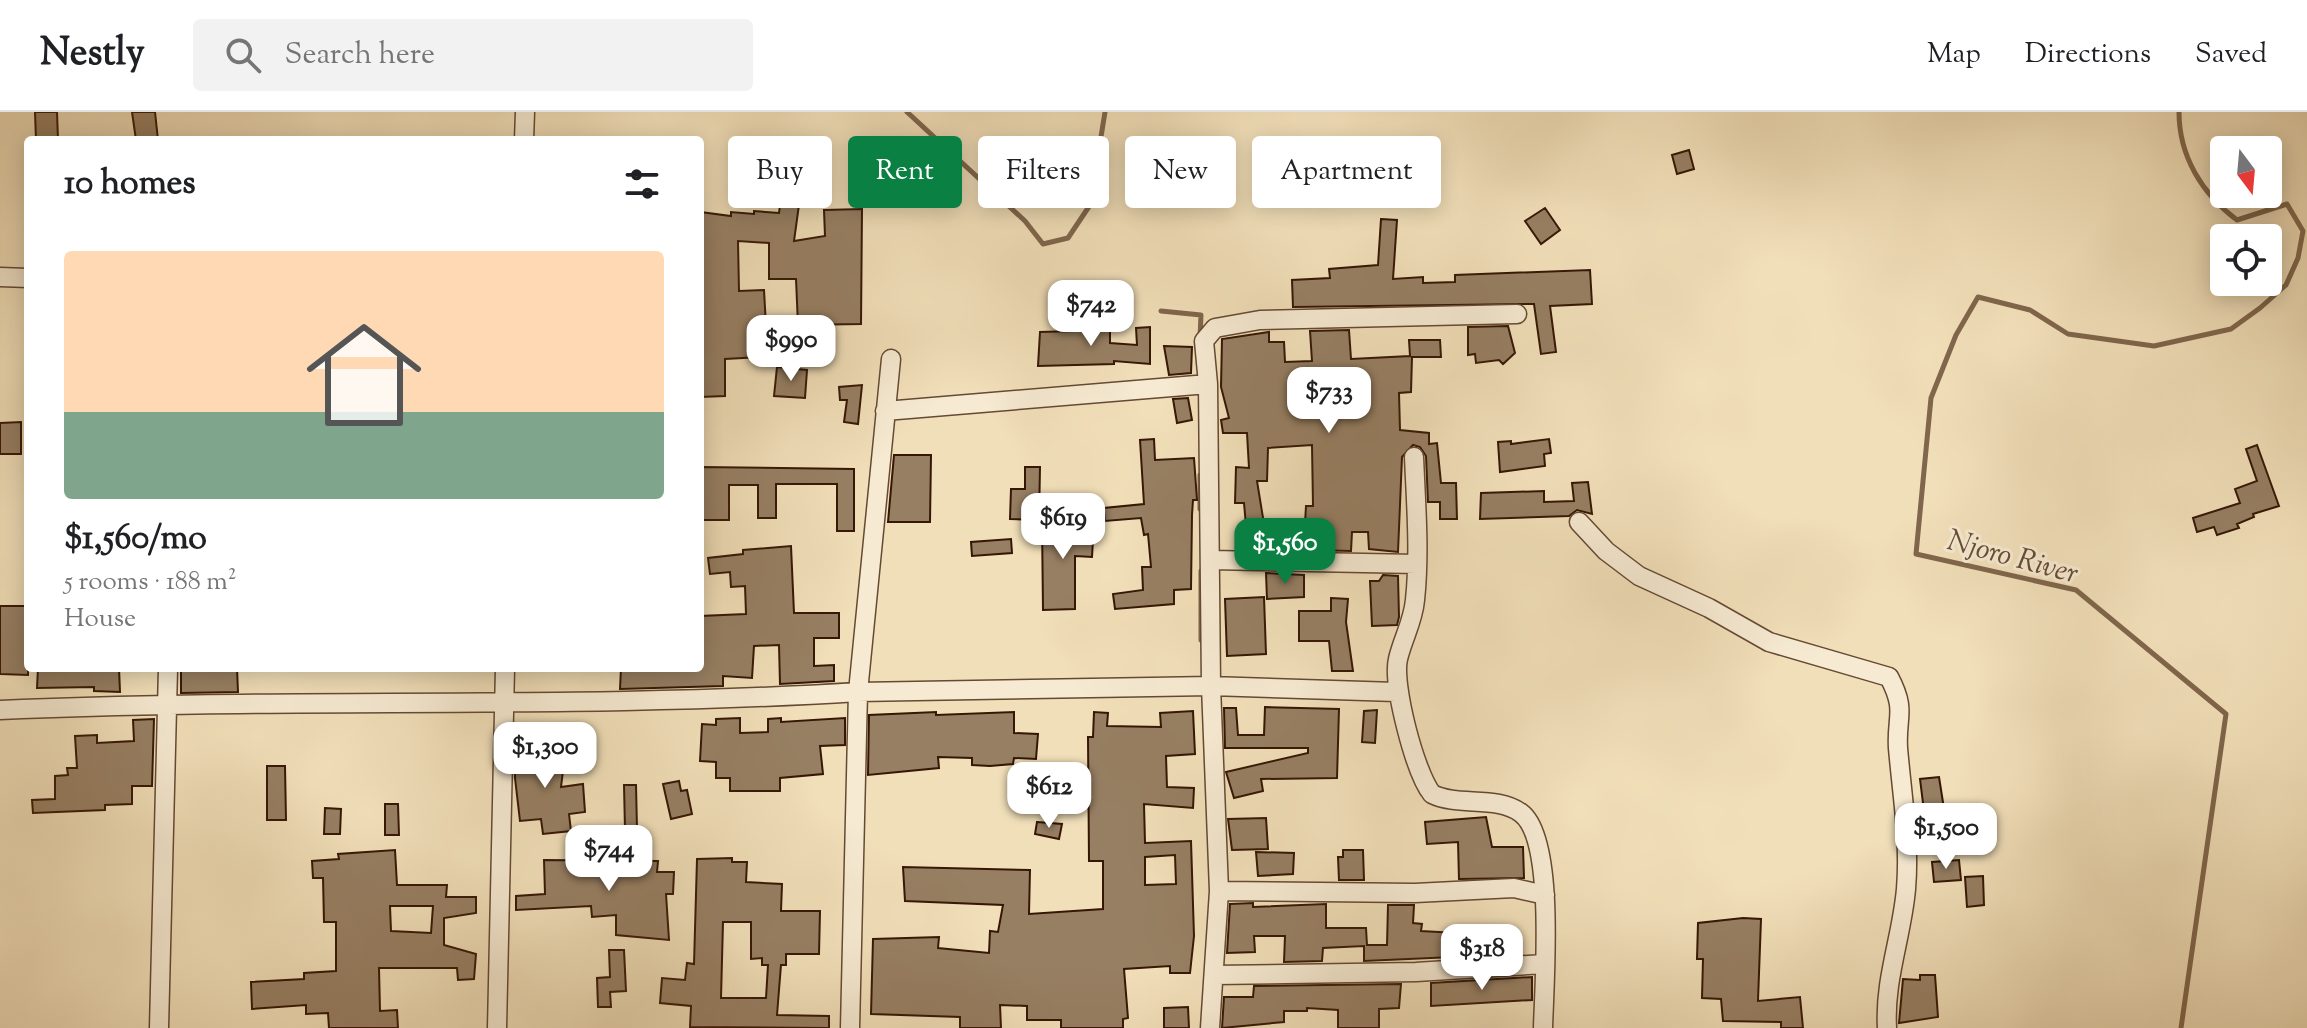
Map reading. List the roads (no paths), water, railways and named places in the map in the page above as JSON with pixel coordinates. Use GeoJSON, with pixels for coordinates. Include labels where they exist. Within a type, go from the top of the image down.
{"type":"FeatureCollection","features":[{"type":"Feature","properties":{"kind":"street"},"geometry":{"type":"LineString","coordinates":[[524,136],[525,112]]}},
{"type":"Feature","properties":{"kind":"street"},"geometry":{"type":"LineString","coordinates":[[0,277],[24,278]]}},
{"type":"Feature","properties":{"kind":"street"},"geometry":{"type":"LineString","coordinates":[[1210,1028],[1219,891],[1211,686],[1208,384],[1204,341],[1215,328],[1232,323],[1517,314]]}},
{"type":"Feature","properties":{"kind":"street"},"geometry":{"type":"LineString","coordinates":[[850,1028],[858,692],[891,359]]}},
{"type":"Feature","properties":{"kind":"street"},"geometry":{"type":"LineString","coordinates":[[885,411],[1208,384]]}},
{"type":"Feature","properties":{"kind":"street"},"geometry":{"type":"LineString","coordinates":[[1414,457],[1417,564],[1410,630],[1398,659],[1396,692],[1404,710],[1419,776],[1426,786],[1439,797],[1503,806],[1521,812],[1534,829],[1545,895],[1543,1028]]}},
{"type":"Feature","properties":{"kind":"street"},"geometry":{"type":"LineString","coordinates":[[1579,522],[1606,551],[1639,576],[1709,608],[1769,642],[1889,677],[1902,715],[1898,746],[1904,778],[1907,859],[1904,909],[1894,944],[1886,1004],[1887,1028]]}},
{"type":"Feature","properties":{"kind":"street"},"geometry":{"type":"LineString","coordinates":[[1212,560],[1417,564]]}},
{"type":"Feature","properties":{"kind":"street"},"geometry":{"type":"LineString","coordinates":[[159,1028],[168,672]]}},
{"type":"Feature","properties":{"kind":"street"},"geometry":{"type":"LineString","coordinates":[[497,1028],[505,672]]}},
{"type":"Feature","properties":{"kind":"street"},"geometry":{"type":"LineString","coordinates":[[0,710],[168,702],[506,703],[858,692],[1211,686],[1396,692]]}},
{"type":"Feature","properties":{"kind":"street"},"geometry":{"type":"LineString","coordinates":[[1219,891],[1415,893],[1514,888],[1545,895]]}},
{"type":"Feature","properties":{"kind":"street"},"geometry":{"type":"LineString","coordinates":[[1215,975],[1416,972],[1544,964]]}},
{"type":"Feature","properties":{"kind":"waterway","name":"Njoro River"},"geometry":{"type":"LineString","coordinates":[[907,112],[1025,221],[1043,244],[1068,238],[1090,205],[1105,112]]}},
{"type":"Feature","properties":{"kind":"waterway","name":"Njoro River"},"geometry":{"type":"LineString","coordinates":[[2179,112],[2188,159],[2203,186],[2224,210],[2237,220],[2287,204],[2303,231],[2298,258],[2286,285],[2231,329],[2154,346],[2068,334],[2030,310],[1978,297],[1956,335],[1931,398],[1916,554],[2076,590],[2226,714],[2181,1028]]}},
{"type":"Feature","properties":{"kind":"waterway"},"geometry":{"type":"LineString","coordinates":[[1161,311],[1201,315],[1200,337]]}},
{"type":"Feature","properties":{"kind":"waterway"},"geometry":{"type":"LineString","coordinates":[[1200,475],[1200,509]]}},
{"type":"Feature","properties":{"kind":"waterway"},"geometry":{"type":"LineString","coordinates":[[1201,571],[1201,640]]}}]}
